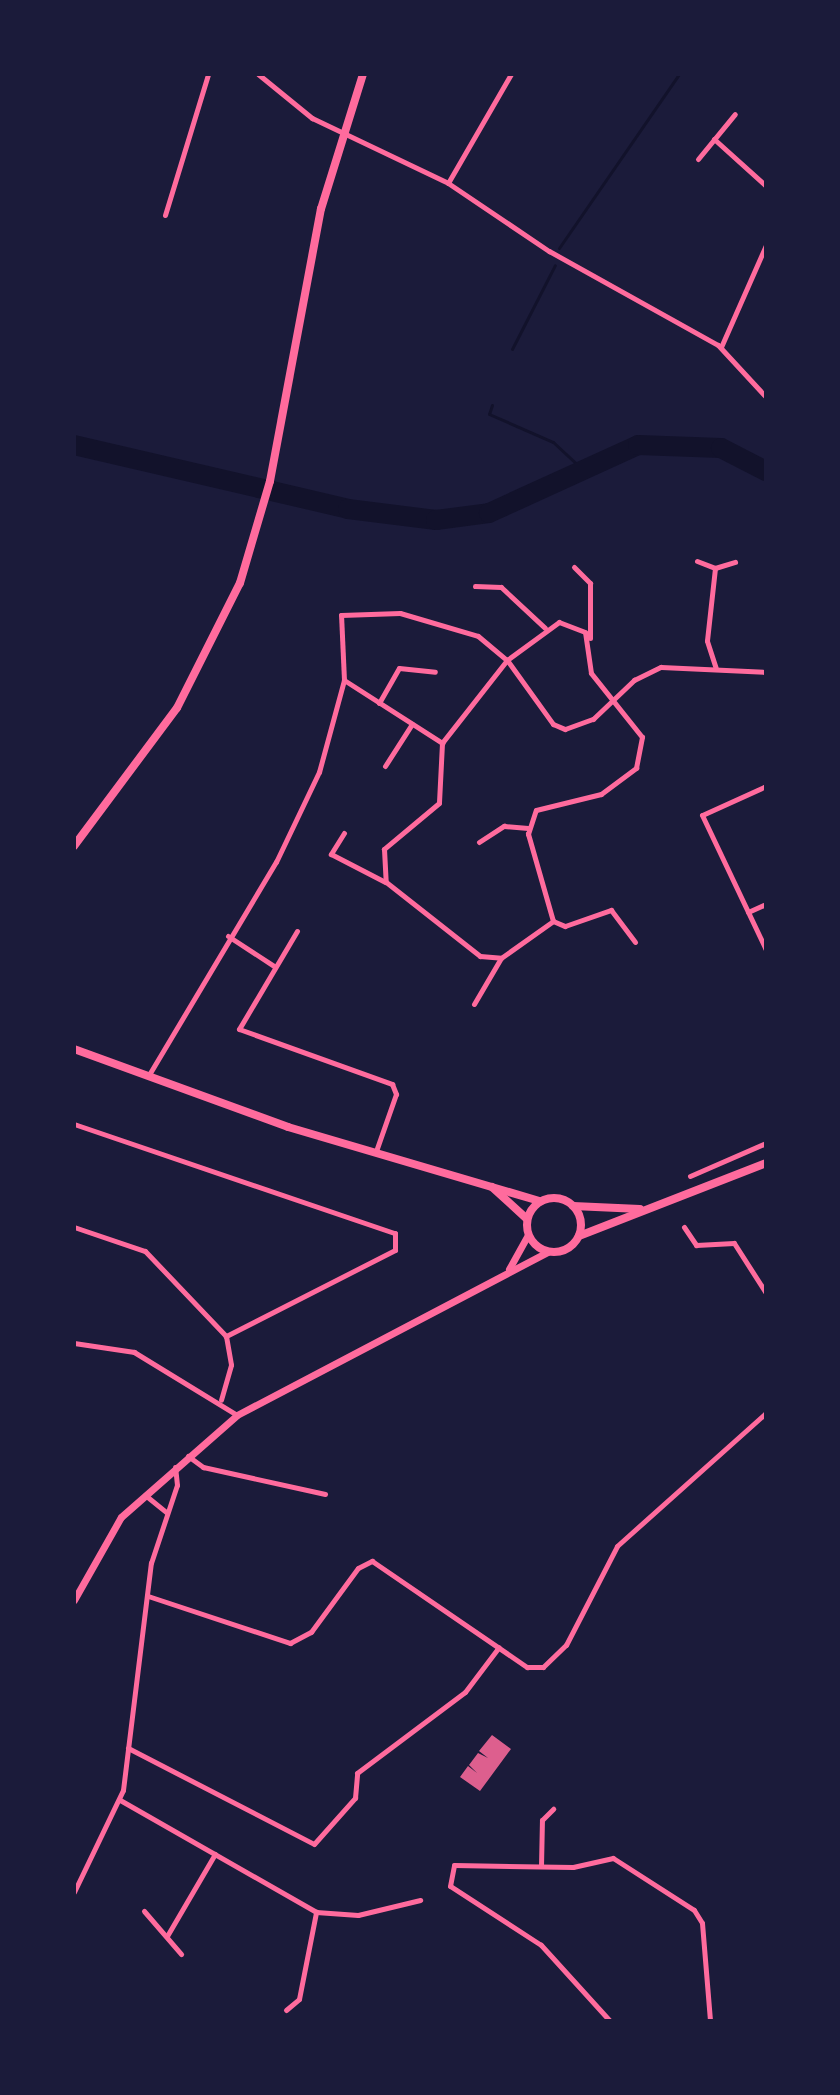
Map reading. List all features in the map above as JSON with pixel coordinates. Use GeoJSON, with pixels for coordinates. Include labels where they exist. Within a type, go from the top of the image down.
{"type":"FeatureCollection","features":[{"type":"Feature","properties":{"kind":"main road"},"geometry":{"type":"LineString","coordinates":[[74,846],[142,762],[202,666],[256,536],[278,443],[321,209],[363,74]]}},
{"type":"Feature","properties":{"kind":"main road"},"geometry":{"type":"LineString","coordinates":[[74,1049],[376,1151],[540,1201],[573,1206],[648,1209]]}},
{"type":"Feature","properties":{"kind":"main road"},"geometry":{"type":"LineString","coordinates":[[74,1600],[96,1551],[144,1495],[237,1415],[508,1271],[548,1252],[570,1248],[579,1236],[766,1163]]}},
{"type":"Feature","properties":{"kind":"main road"},"geometry":{"type":"LineString","coordinates":[[484,1182],[527,1219]]}},
{"type":"Feature","properties":{"kind":"main road"},"geometry":{"type":"LineString","coordinates":[[508,1271],[528,1235],[527,1219],[540,1201]]}},
{"type":"Feature","properties":{"kind":"main road"},"geometry":{"type":"LineString","coordinates":[[573,1206],[579,1236]]}},
{"type":"Feature","properties":{"kind":"main road"},"geometry":{"type":"LineString","coordinates":[[528,1235],[548,1252]]}},
{"type":"Feature","properties":{"kind":"street"},"geometry":{"type":"LineString","coordinates":[[165,215],[208,74]]}},
{"type":"Feature","properties":{"kind":"street"},"geometry":{"type":"LineString","coordinates":[[258,74],[312,118],[448,183],[549,251],[721,347],[766,397]]}},
{"type":"Feature","properties":{"kind":"street"},"geometry":{"type":"LineString","coordinates":[[448,183],[511,74]]}},
{"type":"Feature","properties":{"kind":"street"},"geometry":{"type":"LineString","coordinates":[[698,159],[735,114]]}},
{"type":"Feature","properties":{"kind":"street"},"geometry":{"type":"LineString","coordinates":[[714,139],[766,186]]}},
{"type":"Feature","properties":{"kind":"street"},"geometry":{"type":"LineString","coordinates":[[721,347],[766,245]]}},
{"type":"Feature","properties":{"kind":"street"},"geometry":{"type":"LineString","coordinates":[[697,561],[715,568],[735,562]]}},
{"type":"Feature","properties":{"kind":"street"},"geometry":{"type":"LineString","coordinates":[[553,921],[528,828],[536,810],[601,794],[636,768],[642,737],[591,673],[590,583],[574,567]]}},
{"type":"Feature","properties":{"kind":"street"},"geometry":{"type":"LineString","coordinates":[[715,568],[707,641],[716,668]]}},
{"type":"Feature","properties":{"kind":"street"},"geometry":{"type":"LineString","coordinates":[[475,586],[501,587],[545,628]]}},
{"type":"Feature","properties":{"kind":"street"},"geometry":{"type":"LineString","coordinates":[[150,1073],[228,936],[276,862],[317,777],[344,680],[341,615],[437,621],[478,636],[507,660],[553,724],[565,729],[593,719],[661,667],[766,672]]}},
{"type":"Feature","properties":{"kind":"street"},"geometry":{"type":"LineString","coordinates":[[386,882],[384,849],[439,803],[442,743],[507,660],[545,628],[572,623],[590,643]]}},
{"type":"Feature","properties":{"kind":"street"},"geometry":{"type":"LineString","coordinates":[[379,703],[399,668],[435,672]]}},
{"type":"Feature","properties":{"kind":"street"},"geometry":{"type":"LineString","coordinates":[[344,680],[442,743]]}},
{"type":"Feature","properties":{"kind":"street"},"geometry":{"type":"LineString","coordinates":[[385,766],[412,724]]}},
{"type":"Feature","properties":{"kind":"street"},"geometry":{"type":"LineString","coordinates":[[766,786],[702,815],[766,950]]}},
{"type":"Feature","properties":{"kind":"street"},"geometry":{"type":"LineString","coordinates":[[479,842],[504,826],[528,828]]}},
{"type":"Feature","properties":{"kind":"street"},"geometry":{"type":"LineString","coordinates":[[344,833],[331,854],[386,882],[480,956],[501,958]]}},
{"type":"Feature","properties":{"kind":"street"},"geometry":{"type":"LineString","coordinates":[[748,912],[766,904]]}},
{"type":"Feature","properties":{"kind":"street"},"geometry":{"type":"LineString","coordinates":[[553,921],[565,926],[611,910],[635,942]]}},
{"type":"Feature","properties":{"kind":"street"},"geometry":{"type":"LineString","coordinates":[[474,1004],[501,958],[553,921]]}},
{"type":"Feature","properties":{"kind":"street"},"geometry":{"type":"LineString","coordinates":[[297,931],[239,1029],[392,1084],[396,1094],[376,1151]]}},
{"type":"Feature","properties":{"kind":"street"},"geometry":{"type":"LineString","coordinates":[[228,936],[275,966]]}},
{"type":"Feature","properties":{"kind":"street"},"geometry":{"type":"LineString","coordinates":[[74,1124],[395,1233],[395,1250],[226,1336]]}},
{"type":"Feature","properties":{"kind":"street"},"geometry":{"type":"LineString","coordinates":[[690,1176],[766,1143]]}},
{"type":"Feature","properties":{"kind":"street"},"geometry":{"type":"LineString","coordinates":[[74,1227],[145,1251],[226,1336],[231,1365],[221,1400]]}},
{"type":"Feature","properties":{"kind":"street"},"geometry":{"type":"LineString","coordinates":[[684,1227],[696,1245],[734,1243],[766,1293]]}},
{"type":"Feature","properties":{"kind":"street"},"geometry":{"type":"LineString","coordinates":[[74,1343],[134,1352],[221,1400],[237,1415]]}},
{"type":"Feature","properties":{"kind":"street"},"geometry":{"type":"LineString","coordinates":[[148,1596],[290,1643],[311,1632],[358,1568],[372,1561],[527,1667],[543,1667],[566,1645],[617,1546],[766,1413]]}},
{"type":"Feature","properties":{"kind":"street"},"geometry":{"type":"LineString","coordinates":[[187,1456],[203,1467],[325,1494]]}},
{"type":"Feature","properties":{"kind":"street"},"geometry":{"type":"LineString","coordinates":[[74,1892],[120,1800],[148,1596],[175,1466]]}},
{"type":"Feature","properties":{"kind":"street"},"geometry":{"type":"LineString","coordinates":[[144,1495],[167,1513]]}},
{"type":"Feature","properties":{"kind":"street"},"geometry":{"type":"LineString","coordinates":[[128,1748],[314,1844],[355,1798],[357,1773],[465,1692],[499,1647]]}},
{"type":"Feature","properties":{"kind":"street"},"geometry":{"type":"LineString","coordinates":[[120,1800],[316,1912],[358,1915],[420,1900]]}},
{"type":"Feature","properties":{"kind":"street"},"geometry":{"type":"LineString","coordinates":[[541,1866],[542,1820],[553,1809]]}},
{"type":"Feature","properties":{"kind":"street"},"geometry":{"type":"LineString","coordinates":[[167,1936],[215,1853]]}},
{"type":"Feature","properties":{"kind":"street"},"geometry":{"type":"LineString","coordinates":[[610,2021],[541,1945],[450,1886],[454,1865],[541,1866],[613,1858],[694,1910],[702,1923],[710,2021]]}},
{"type":"Feature","properties":{"kind":"street"},"geometry":{"type":"LineString","coordinates":[[144,1911],[181,1954]]}},
{"type":"Feature","properties":{"kind":"street"},"geometry":{"type":"LineString","coordinates":[[286,2010],[299,1999],[316,1912]]}},
{"type":"Feature","properties":{"kind":"building"},"geometry":{"type":"Polygon","coordinates":[[[492,1735],[511,1749],[480,1791],[460,1777],[468,1766],[477,1773],[469,1765],[478,1753],[488,1758],[479,1751],[492,1735]]]}},
{"type":"Feature","properties":{"kind":"waterway"},"geometry":{"type":"LineString","coordinates":[[559,248],[679,74]]}},
{"type":"Feature","properties":{"kind":"waterway"},"geometry":{"type":"LineString","coordinates":[[512,349],[555,265]]}},
{"type":"Feature","properties":{"kind":"waterway"},"geometry":{"type":"LineString","coordinates":[[492,405],[489,414],[553,442],[583,470]]}},
{"type":"Feature","properties":{"kind":"waterway"},"geometry":{"type":"LineString","coordinates":[[74,445],[348,509],[436,520],[489,513],[638,445],[721,448],[766,471]]}}]}
